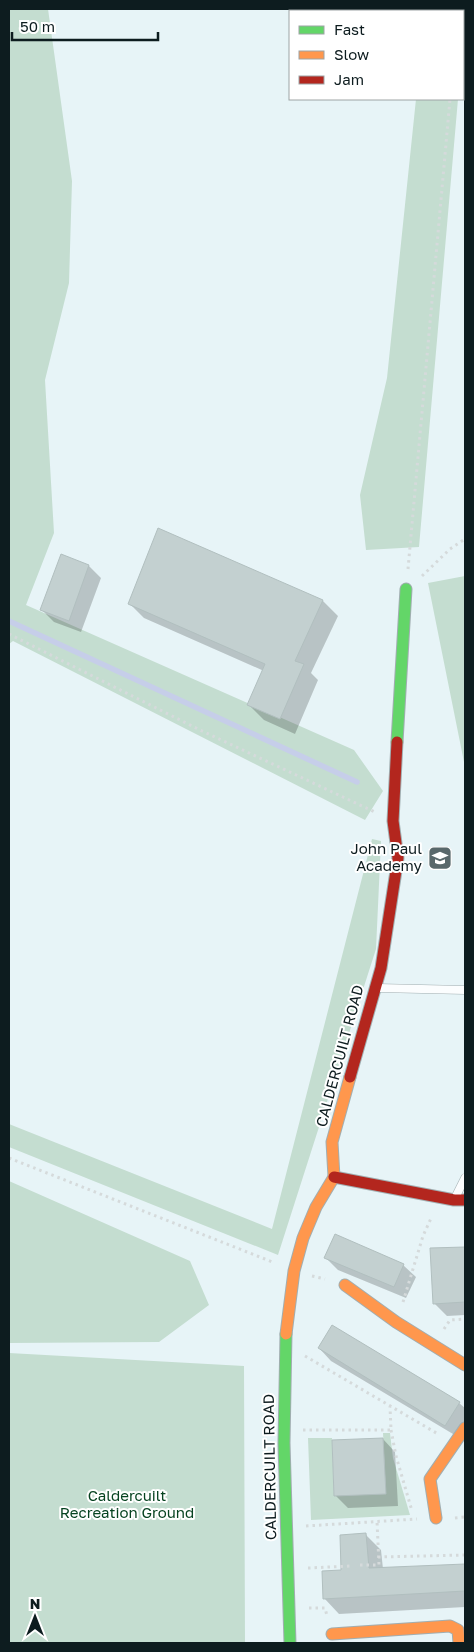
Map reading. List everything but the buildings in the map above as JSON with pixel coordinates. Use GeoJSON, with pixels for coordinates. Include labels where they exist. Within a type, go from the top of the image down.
{"type":"FeatureCollection","features":[{"type":"Feature","properties":{"kind":"street","name":"CALDERCUILT ROAD"},"geometry":{"type":"LineString","coordinates":[[290,1643],[285,1527],[284,1344],[294,1271],[301,1237],[319,1198],[334,1177],[332,1142],[380,968],[398,858],[393,821],[406,589]]}},
{"type":"Feature","properties":{"kind":"street"},"geometry":{"type":"LineString","coordinates":[[334,1177],[460,1200]]}},
{"type":"Feature","properties":{"kind":"street"},"geometry":{"type":"LineString","coordinates":[[345,1285],[396,1322],[465,1364]]}},
{"type":"Feature","properties":{"kind":"street"},"geometry":{"type":"LineString","coordinates":[[436,1518],[430,1479],[456,1444],[465,1428]]}},
{"type":"Feature","properties":{"kind":"street"},"geometry":{"type":"LineString","coordinates":[[332,1634],[450,1626],[458,1630],[459,1643]]}},
{"type":"Feature","properties":{"kind":"lane"},"geometry":{"type":"LineString","coordinates":[[374,988],[465,990]]}},
{"type":"Feature","properties":{"kind":"lane"},"geometry":{"type":"LineString","coordinates":[[460,1200],[465,1178]]}},
{"type":"Feature","properties":{"kind":"path"},"geometry":{"type":"LineString","coordinates":[[406,589],[450,100]]}},
{"type":"Feature","properties":{"kind":"path"},"geometry":{"type":"LineString","coordinates":[[406,589],[450,549],[465,539]]}},
{"type":"Feature","properties":{"kind":"path"},"geometry":{"type":"LineString","coordinates":[[9,634],[200,730],[393,821]]}},
{"type":"Feature","properties":{"kind":"path"},"geometry":{"type":"LineString","coordinates":[[9,1158],[294,1271],[345,1285]]}},
{"type":"Feature","properties":{"kind":"path"},"geometry":{"type":"LineString","coordinates":[[396,1322],[423,1236],[441,1198]]}},
{"type":"Feature","properties":{"kind":"path"},"geometry":{"type":"LineString","coordinates":[[284,1344],[456,1444]]}},
{"type":"Feature","properties":{"kind":"path"},"geometry":{"type":"LineString","coordinates":[[390,1406],[391,1430],[396,1456],[415,1519]]}},
{"type":"Feature","properties":{"kind":"path"},"geometry":{"type":"LineString","coordinates":[[284,1430],[391,1430]]}},
{"type":"Feature","properties":{"kind":"path"},"geometry":{"type":"LineString","coordinates":[[285,1527],[465,1518]]}},
{"type":"Feature","properties":{"kind":"path"},"geometry":{"type":"LineString","coordinates":[[360,1565],[378,1565],[377,1521]]}},
{"type":"Feature","properties":{"kind":"path"},"geometry":{"type":"LineString","coordinates":[[378,1557],[465,1554]]}},
{"type":"Feature","properties":{"kind":"path"},"geometry":{"type":"LineString","coordinates":[[287,1570],[351,1566]]}},
{"type":"Feature","properties":{"kind":"path"},"geometry":{"type":"LineString","coordinates":[[289,1608],[325,1608],[332,1634]]}},
{"type":"Feature","properties":{"kind":"green space"},"geometry":{"type":"Polygon","coordinates":[[[9,9],[48,9],[72,181],[69,283],[45,380],[54,533],[26,605],[354,750],[383,791],[365,820],[13,641],[9,644],[9,9]]]}},
{"type":"Feature","properties":{"kind":"green space"},"geometry":{"type":"Polygon","coordinates":[[[353,9],[460,9],[460,10],[353,9]]]}},
{"type":"Feature","properties":{"kind":"green space"},"geometry":{"type":"Polygon","coordinates":[[[416,100],[458,100],[419,547],[366,550],[360,495],[387,378],[416,100]]]}},
{"type":"Feature","properties":{"kind":"green space"},"geometry":{"type":"Polygon","coordinates":[[[465,576],[465,767],[428,583],[465,576]]]}},
{"type":"Feature","properties":{"kind":"green space"},"geometry":{"type":"Polygon","coordinates":[[[372,839],[381,841],[376,949],[278,1255],[9,1147],[9,1124],[272,1229],[372,839]]]}},
{"type":"Feature","properties":{"kind":"green space"},"geometry":{"type":"Polygon","coordinates":[[[9,1181],[190,1261],[209,1305],[159,1342],[9,1343],[9,1181]]]}},
{"type":"Feature","properties":{"kind":"green space","name":"Caldercuilt Recreation Ground"},"geometry":{"type":"Polygon","coordinates":[[[9,1353],[244,1366],[245,1643],[9,1643],[9,1353]]]}},
{"type":"Feature","properties":{"kind":"green space"},"geometry":{"type":"Polygon","coordinates":[[[383,1433],[390,1433],[393,1458],[410,1515],[311,1520],[308,1438],[332,1438],[334,1494],[386,1494],[383,1433]]]}},
{"type":"Feature","properties":{"kind":"waterway"},"geometry":{"type":"LineString","coordinates":[[9,621],[357,782]]}},
{"type":"Feature","properties":{"kind":"traffic: fast"},"geometry":{"type":"LineString","coordinates":[[397,742],[406,589]]}},
{"type":"Feature","properties":{"kind":"traffic: fast"},"geometry":{"type":"LineString","coordinates":[[286,1334],[284,1443],[290,1643]]}},
{"type":"Feature","properties":{"kind":"traffic: slow"},"geometry":{"type":"LineString","coordinates":[[286,1334],[294,1271],[303,1238],[316,1207],[334,1177],[332,1142],[350,1077]]}},
{"type":"Feature","properties":{"kind":"traffic: slow"},"geometry":{"type":"LineString","coordinates":[[345,1285],[396,1322],[465,1365]]}},
{"type":"Feature","properties":{"kind":"traffic: slow"},"geometry":{"type":"LineString","coordinates":[[436,1518],[430,1479],[465,1428]]}},
{"type":"Feature","properties":{"kind":"traffic: slow"},"geometry":{"type":"LineString","coordinates":[[332,1634],[450,1626],[458,1630],[459,1643]]}},
{"type":"Feature","properties":{"kind":"traffic: jam"},"geometry":{"type":"LineString","coordinates":[[350,1077],[381,968],[398,858],[393,821],[397,742]]}},
{"type":"Feature","properties":{"kind":"traffic: jam"},"geometry":{"type":"LineString","coordinates":[[334,1177],[454,1200],[465,1200]]}},
{"type":"Feature","properties":{"kind":"place","name":"John Paul Academy"},"geometry":{"type":"Point","coordinates":[440,858]}}]}
